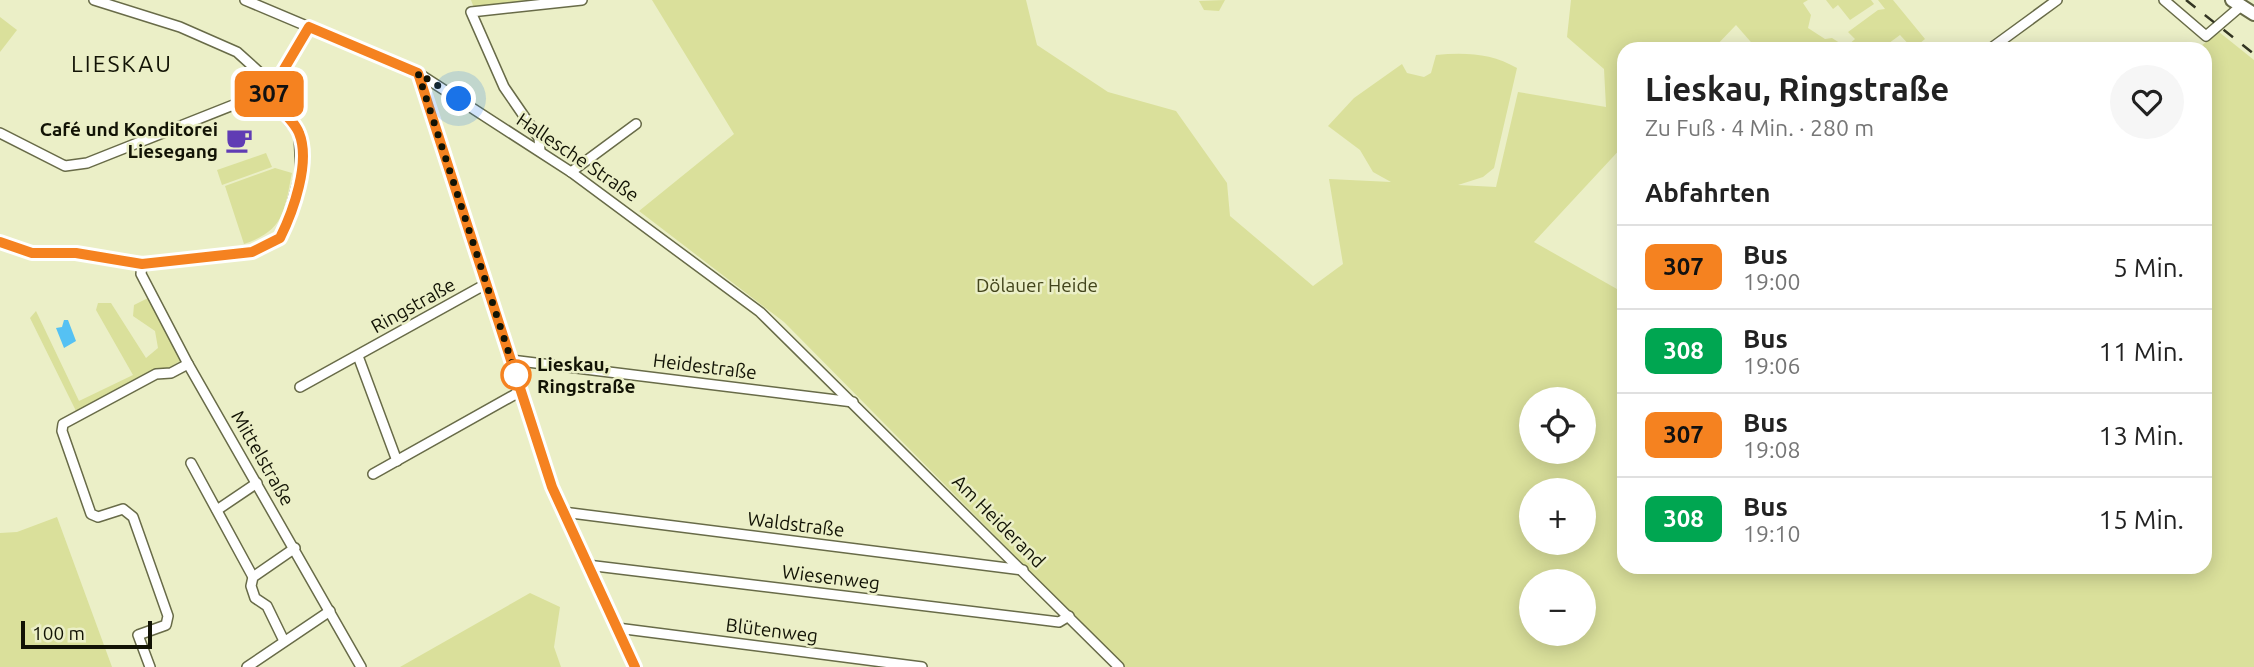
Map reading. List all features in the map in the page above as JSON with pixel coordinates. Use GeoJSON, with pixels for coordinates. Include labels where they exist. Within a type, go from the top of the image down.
{"type":"FeatureCollection","features":[{"type":"Feature","properties":{"kind":"main road"},"geometry":{"type":"LineString","coordinates":[[2237,3],[2254,14]]}},
{"type":"Feature","properties":{"kind":"street"},"geometry":{"type":"LineString","coordinates":[[0,242],[32,253],[76,253],[142,264],[252,252],[280,238],[299,187],[302,155],[299,133],[268,96],[258,71],[237,52],[180,27],[94,0]]}},
{"type":"Feature","properties":{"kind":"street","name":"Hallesche Straße"},"geometry":{"type":"LineString","coordinates":[[245,0],[418,73],[540,151],[760,312],[853,402]]}},
{"type":"Feature","properties":{"kind":"street"},"geometry":{"type":"LineString","coordinates":[[540,151],[539,138],[503,87],[471,12],[582,0]]}},
{"type":"Feature","properties":{"kind":"street"},"geometry":{"type":"LineString","coordinates":[[2000,42],[2057,0]]}},
{"type":"Feature","properties":{"kind":"street"},"geometry":{"type":"LineString","coordinates":[[2164,0],[2206,36],[2237,3]]}},
{"type":"Feature","properties":{"kind":"street"},"geometry":{"type":"LineString","coordinates":[[268,96],[309,27]]}},
{"type":"Feature","properties":{"kind":"street"},"geometry":{"type":"LineString","coordinates":[[418,73],[563,512],[635,667]]}},
{"type":"Feature","properties":{"kind":"street"},"geometry":{"type":"LineString","coordinates":[[0,133],[65,166],[87,163],[256,96],[268,96]]}},
{"type":"Feature","properties":{"kind":"street"},"geometry":{"type":"LineString","coordinates":[[571,172],[636,124]]}},
{"type":"Feature","properties":{"kind":"street","name":"Mittelstraße"},"geometry":{"type":"LineString","coordinates":[[142,264],[141,274],[187,364],[361,667]]}},
{"type":"Feature","properties":{"kind":"street","name":"Ringstraße"},"geometry":{"type":"LineString","coordinates":[[300,387],[486,284]]}},
{"type":"Feature","properties":{"kind":"street","name":"Ringstraße"},"geometry":{"type":"LineString","coordinates":[[358,356],[397,461]]}},
{"type":"Feature","properties":{"kind":"street","name":"Heidestraße"},"geometry":{"type":"LineString","coordinates":[[511,360],[853,402]]}},
{"type":"Feature","properties":{"kind":"street"},"geometry":{"type":"LineString","coordinates":[[150,667],[138,635],[166,625],[168,616],[133,517],[123,509],[98,517],[91,514],[62,431],[63,424],[156,374],[171,373],[187,364]]}},
{"type":"Feature","properties":{"kind":"street"},"geometry":{"type":"LineString","coordinates":[[373,474],[521,391]]}},
{"type":"Feature","properties":{"kind":"street","name":"Am Heiderand"},"geometry":{"type":"LineString","coordinates":[[853,402],[1119,667]]}},
{"type":"Feature","properties":{"kind":"street"},"geometry":{"type":"LineString","coordinates":[[191,463],[253,577],[251,586],[255,598],[267,606],[284,641]]}},
{"type":"Feature","properties":{"kind":"street"},"geometry":{"type":"LineString","coordinates":[[218,510],[257,483]]}},
{"type":"Feature","properties":{"kind":"street","name":"Waldstraße"},"geometry":{"type":"LineString","coordinates":[[563,512],[1024,570]]}},
{"type":"Feature","properties":{"kind":"street"},"geometry":{"type":"LineString","coordinates":[[253,577],[295,548]]}},
{"type":"Feature","properties":{"kind":"street","name":"Wiesenweg"},"geometry":{"type":"LineString","coordinates":[[587,565],[1059,622],[1069,617]]}},
{"type":"Feature","properties":{"kind":"street"},"geometry":{"type":"LineString","coordinates":[[247,667],[330,611]]}},
{"type":"Feature","properties":{"kind":"street","name":"Blütenweg"},"geometry":{"type":"LineString","coordinates":[[617,628],[922,667]]}},
{"type":"Feature","properties":{"kind":"green space"},"geometry":{"type":"Polygon","coordinates":[[[471,0],[526,0],[527,2],[474,8],[471,0]]]}},
{"type":"Feature","properties":{"kind":"green space","name":"Dölauer Heide"},"geometry":{"type":"Polygon","coordinates":[[[652,0],[1026,0],[1037,45],[1108,92],[1176,111],[1227,183],[1230,216],[1313,286],[1343,264],[1329,179],[1391,182],[1373,172],[1360,150],[1328,126],[1354,98],[1402,64],[1407,73],[1424,77],[1431,73],[1436,55],[1467,54],[1498,59],[1517,68],[1494,168],[1483,177],[1458,185],[1496,187],[1518,92],[1606,107],[1604,69],[1567,37],[1571,0],[1808,0],[1803,3],[1811,15],[1808,28],[1825,39],[1832,38],[1838,42],[1751,42],[1736,25],[1720,42],[1617,42],[1617,153],[1534,242],[1617,289],[1617,574],[2212,574],[2212,42],[2206,42],[2219,32],[2254,60],[2254,667],[1125,667],[784,322],[639,211],[734,134],[652,0]]]}},
{"type":"Feature","properties":{"kind":"green space"},"geometry":{"type":"Polygon","coordinates":[[[1225,0],[1219,11],[1204,10],[1199,1],[1225,0]]]}},
{"type":"Feature","properties":{"kind":"green space"},"geometry":{"type":"Polygon","coordinates":[[[1826,0],[1871,0],[1874,4],[1850,20],[1838,5],[1833,9],[1826,0]]]}},
{"type":"Feature","properties":{"kind":"green space","name":"Dölauer Heide"},"geometry":{"type":"Polygon","coordinates":[[[1878,0],[1893,0],[1925,39],[1921,42],[1906,42],[1900,35],[1890,42],[1852,42],[1855,39],[1848,32],[1878,10],[1885,9],[1878,0]]]}},
{"type":"Feature","properties":{"kind":"green space"},"geometry":{"type":"Polygon","coordinates":[[[0,17],[17,30],[0,52],[0,17]]]}},
{"type":"Feature","properties":{"kind":"green space"},"geometry":{"type":"Polygon","coordinates":[[[266,153],[272,167],[222,185],[217,170],[266,153]]]}},
{"type":"Feature","properties":{"kind":"green space"},"geometry":{"type":"Polygon","coordinates":[[[275,168],[292,173],[280,218],[268,232],[244,244],[225,186],[275,168]]]}},
{"type":"Feature","properties":{"kind":"green space"},"geometry":{"type":"Polygon","coordinates":[[[148,298],[182,360],[165,370],[154,371],[76,411],[30,318],[36,311],[79,401],[133,375],[96,310],[98,303],[111,303],[146,358],[158,348],[155,331],[133,316],[134,305],[148,298]]]}},
{"type":"Feature","properties":{"kind":"green space"},"geometry":{"type":"Polygon","coordinates":[[[57,517],[112,667],[0,667],[0,533],[17,532],[57,517]]]}},
{"type":"Feature","properties":{"kind":"green space"},"geometry":{"type":"Polygon","coordinates":[[[530,593],[560,607],[554,647],[561,667],[400,667],[530,593]]]}},
{"type":"Feature","properties":{"kind":"water"},"geometry":{"type":"Polygon","coordinates":[[[64,320],[68,320],[76,341],[64,348],[56,328],[62,327],[64,320]]]}},
{"type":"Feature","properties":{"kind":"railway"},"geometry":{"type":"LineString","coordinates":[[2186,0],[2254,54]]}},
{"type":"Feature","properties":{"kind":"bus line","name":"307"},"geometry":{"type":"LineString","coordinates":[[0,242],[32,253],[76,253],[142,264],[252,252],[280,238],[299,187],[302,155],[299,133],[268,96],[309,27],[418,73],[552,487],[635,667]]}},
{"type":"Feature","properties":{"kind":"place","name":"Café und Konditorei Liesegang"},"geometry":{"type":"Point","coordinates":[239,140]}},
{"type":"Feature","properties":{"kind":"place","name":"Lieskau, Ringstraße"},"geometry":{"type":"Point","coordinates":[516,375]}},
{"type":"Feature","properties":{"kind":"district","name":"LIESKAU"},"geometry":{"type":"Point","coordinates":[122,64]}},
{"type":"Feature","properties":{"kind":"route"},"geometry":{"type":"LineString","coordinates":[[459,99],[418,73],[516,375]]}}]}
